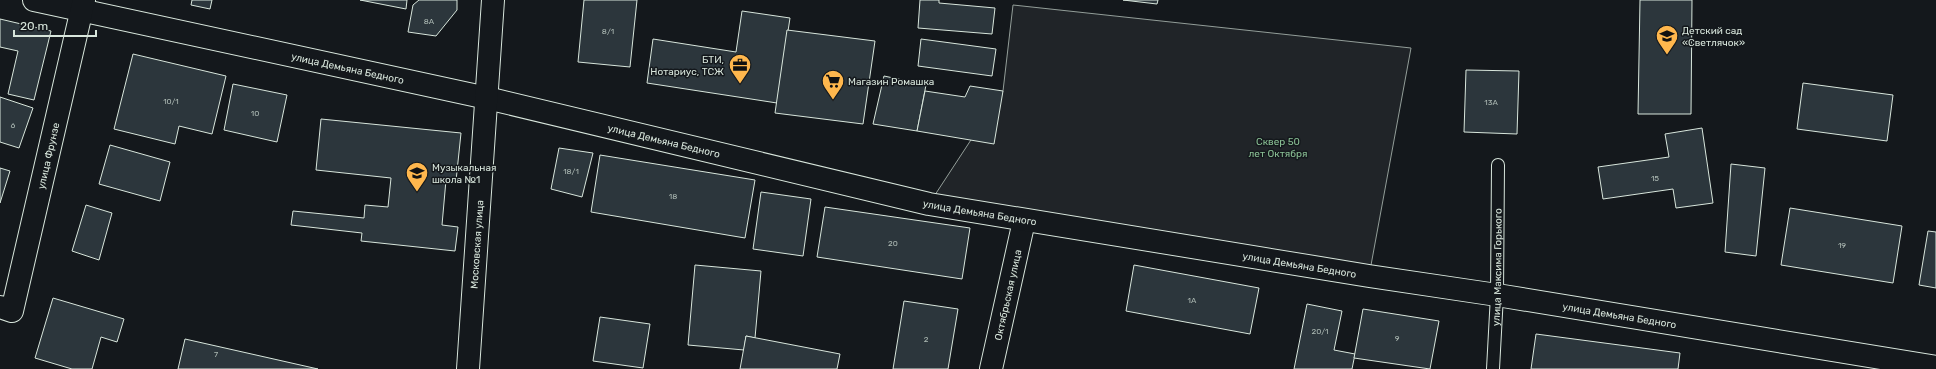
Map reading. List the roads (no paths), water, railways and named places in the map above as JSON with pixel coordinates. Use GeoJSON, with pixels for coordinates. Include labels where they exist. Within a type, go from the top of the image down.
{"type":"FeatureCollection","features":[{"type":"Feature","properties":{"kind":"street","name":"улица Демьяна Бедного"},"geometry":{"type":"LineString","coordinates":[[34,0],[83,5],[487,98],[929,204],[1024,221],[1497,295],[1929,368]]}},
{"type":"Feature","properties":{"kind":"street","name":"Московская улица"},"geometry":{"type":"LineString","coordinates":[[468,369],[487,98],[492,0]]}},
{"type":"Feature","properties":{"kind":"street","name":"улица Фрунзе"},"geometry":{"type":"LineString","coordinates":[[6,309],[83,5]]}},
{"type":"Feature","properties":{"kind":"street","name":"Октябрьская улица"},"geometry":{"type":"LineString","coordinates":[[991,369],[1024,221]]}},
{"type":"Feature","properties":{"kind":"lane","name":"улица Максима Горького"},"geometry":{"type":"LineString","coordinates":[[1493,369],[1497,295],[1498,165]]}},
{"type":"Feature","properties":{"kind":"place","name":"Детский сад «Светлячок»"},"geometry":{"type":"Point","coordinates":[1667,56]}},
{"type":"Feature","properties":{"kind":"place","name":"БТИ, Нотариус, ТСЖ"},"geometry":{"type":"Point","coordinates":[740,84]}},
{"type":"Feature","properties":{"kind":"place","name":"Магазин Ромашка"},"geometry":{"type":"Point","coordinates":[833,100]}},
{"type":"Feature","properties":{"kind":"place","name":"Музыкальная школа №1"},"geometry":{"type":"Point","coordinates":[417,192]}},
{"type":"Feature","properties":{"kind":"park label","name":"Сквер 50 лет Октября"},"geometry":{"type":"Point","coordinates":[1278,146]}}]}
